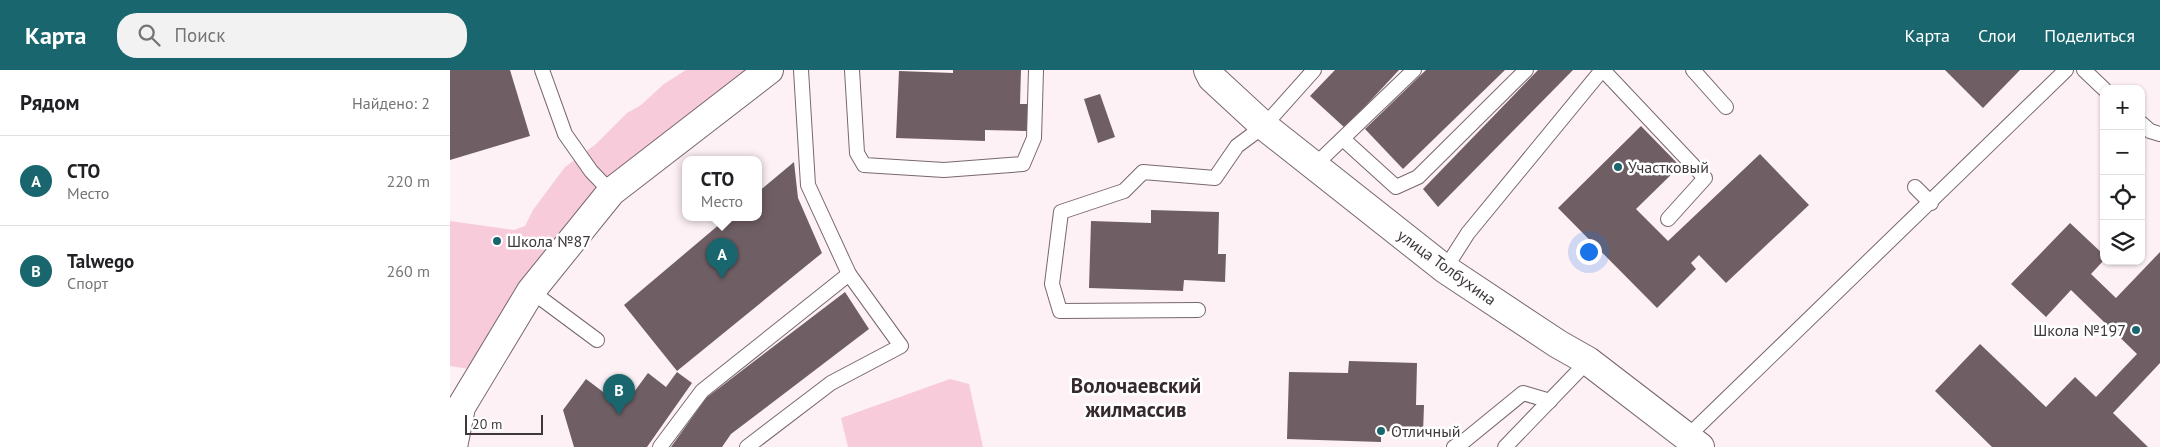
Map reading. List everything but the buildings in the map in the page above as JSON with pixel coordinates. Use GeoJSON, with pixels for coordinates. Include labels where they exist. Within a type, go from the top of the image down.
{"type":"FeatureCollection","features":[{"type":"Feature","properties":{"kind":"street"},"geometry":{"type":"LineString","coordinates":[[453,447],[456,403],[531,291],[611,192],[769,70]]}},
{"type":"Feature","properties":{"kind":"street","name":"улица Толбухина"},"geometry":{"type":"LineString","coordinates":[[1208,70],[1212,78],[1264,126],[1446,269],[1558,344],[1588,360],[1694,442]]}},
{"type":"Feature","properties":{"kind":"lane"},"geometry":{"type":"LineString","coordinates":[[542,70],[565,134],[591,171],[611,192]]}},
{"type":"Feature","properties":{"kind":"lane"},"geometry":{"type":"LineString","coordinates":[[747,447],[831,382],[901,346],[849,274],[808,185],[801,70]]}},
{"type":"Feature","properties":{"kind":"lane"},"geometry":{"type":"LineString","coordinates":[[852,70],[857,153],[864,165],[944,170],[1023,164],[1034,138],[1036,70]]}},
{"type":"Feature","properties":{"kind":"lane"},"geometry":{"type":"LineString","coordinates":[[1198,310],[1060,311],[1052,284],[1061,212],[1124,191],[1143,172],[1215,178],[1237,146],[1264,126],[1314,70]]}},
{"type":"Feature","properties":{"kind":"lane"},"geometry":{"type":"LineString","coordinates":[[1314,166],[1414,70]]}},
{"type":"Feature","properties":{"kind":"lane"},"geometry":{"type":"LineString","coordinates":[[1343,139],[1396,187],[1418,177],[1526,70]]}},
{"type":"Feature","properties":{"kind":"lane"},"geometry":{"type":"LineString","coordinates":[[1446,269],[1468,233],[1603,70],[1705,178],[1668,219]]}},
{"type":"Feature","properties":{"kind":"lane"},"geometry":{"type":"LineString","coordinates":[[1693,70],[1726,107]]}},
{"type":"Feature","properties":{"kind":"lane"},"geometry":{"type":"LineString","coordinates":[[1694,442],[2066,70]]}},
{"type":"Feature","properties":{"kind":"lane"},"geometry":{"type":"LineString","coordinates":[[2084,70],[2100,85]]}},
{"type":"Feature","properties":{"kind":"lane"},"geometry":{"type":"LineString","coordinates":[[2145,127],[2150,131],[2160,134]]}},
{"type":"Feature","properties":{"kind":"lane"},"geometry":{"type":"LineString","coordinates":[[1915,187],[1931,203]]}},
{"type":"Feature","properties":{"kind":"lane"},"geometry":{"type":"LineString","coordinates":[[660,447],[702,391],[849,274]]}},
{"type":"Feature","properties":{"kind":"lane"},"geometry":{"type":"LineString","coordinates":[[531,291],[597,340]]}},
{"type":"Feature","properties":{"kind":"lane"},"geometry":{"type":"LineString","coordinates":[[1505,447],[1588,360]]}},
{"type":"Feature","properties":{"kind":"lane"},"geometry":{"type":"LineString","coordinates":[[1454,447],[1463,442],[1524,393],[1550,401]]}},
{"type":"Feature","properties":{"kind":"shaded area"},"geometry":{"type":"Polygon","coordinates":[[[686,70],[753,70],[637,158],[469,369],[450,366],[450,221],[514,230],[525,226],[533,210],[565,167],[596,144],[627,113],[641,105],[664,84],[686,70]]]}},
{"type":"Feature","properties":{"kind":"shaded area"},"geometry":{"type":"Polygon","coordinates":[[[950,379],[969,384],[983,447],[848,447],[841,418],[950,379]]]}},
{"type":"Feature","properties":{"kind":"place","name":"Участковый"},"geometry":{"type":"Point","coordinates":[1618,167]}},
{"type":"Feature","properties":{"kind":"place","name":"Школа №87"},"geometry":{"type":"Point","coordinates":[497,241]}},
{"type":"Feature","properties":{"kind":"place","name":"СТО"},"geometry":{"type":"Point","coordinates":[722,279]}},
{"type":"Feature","properties":{"kind":"place","name":"Школа №197"},"geometry":{"type":"Point","coordinates":[2136,330]}},
{"type":"Feature","properties":{"kind":"place","name":"Talwego"},"geometry":{"type":"Point","coordinates":[619,415]}},
{"type":"Feature","properties":{"kind":"place","name":"Отличный"},"geometry":{"type":"Point","coordinates":[1381,431]}},
{"type":"Feature","properties":{"kind":"district","name":"Волочаевский жилмассив"},"geometry":{"type":"Point","coordinates":[1136,397]}}]}
